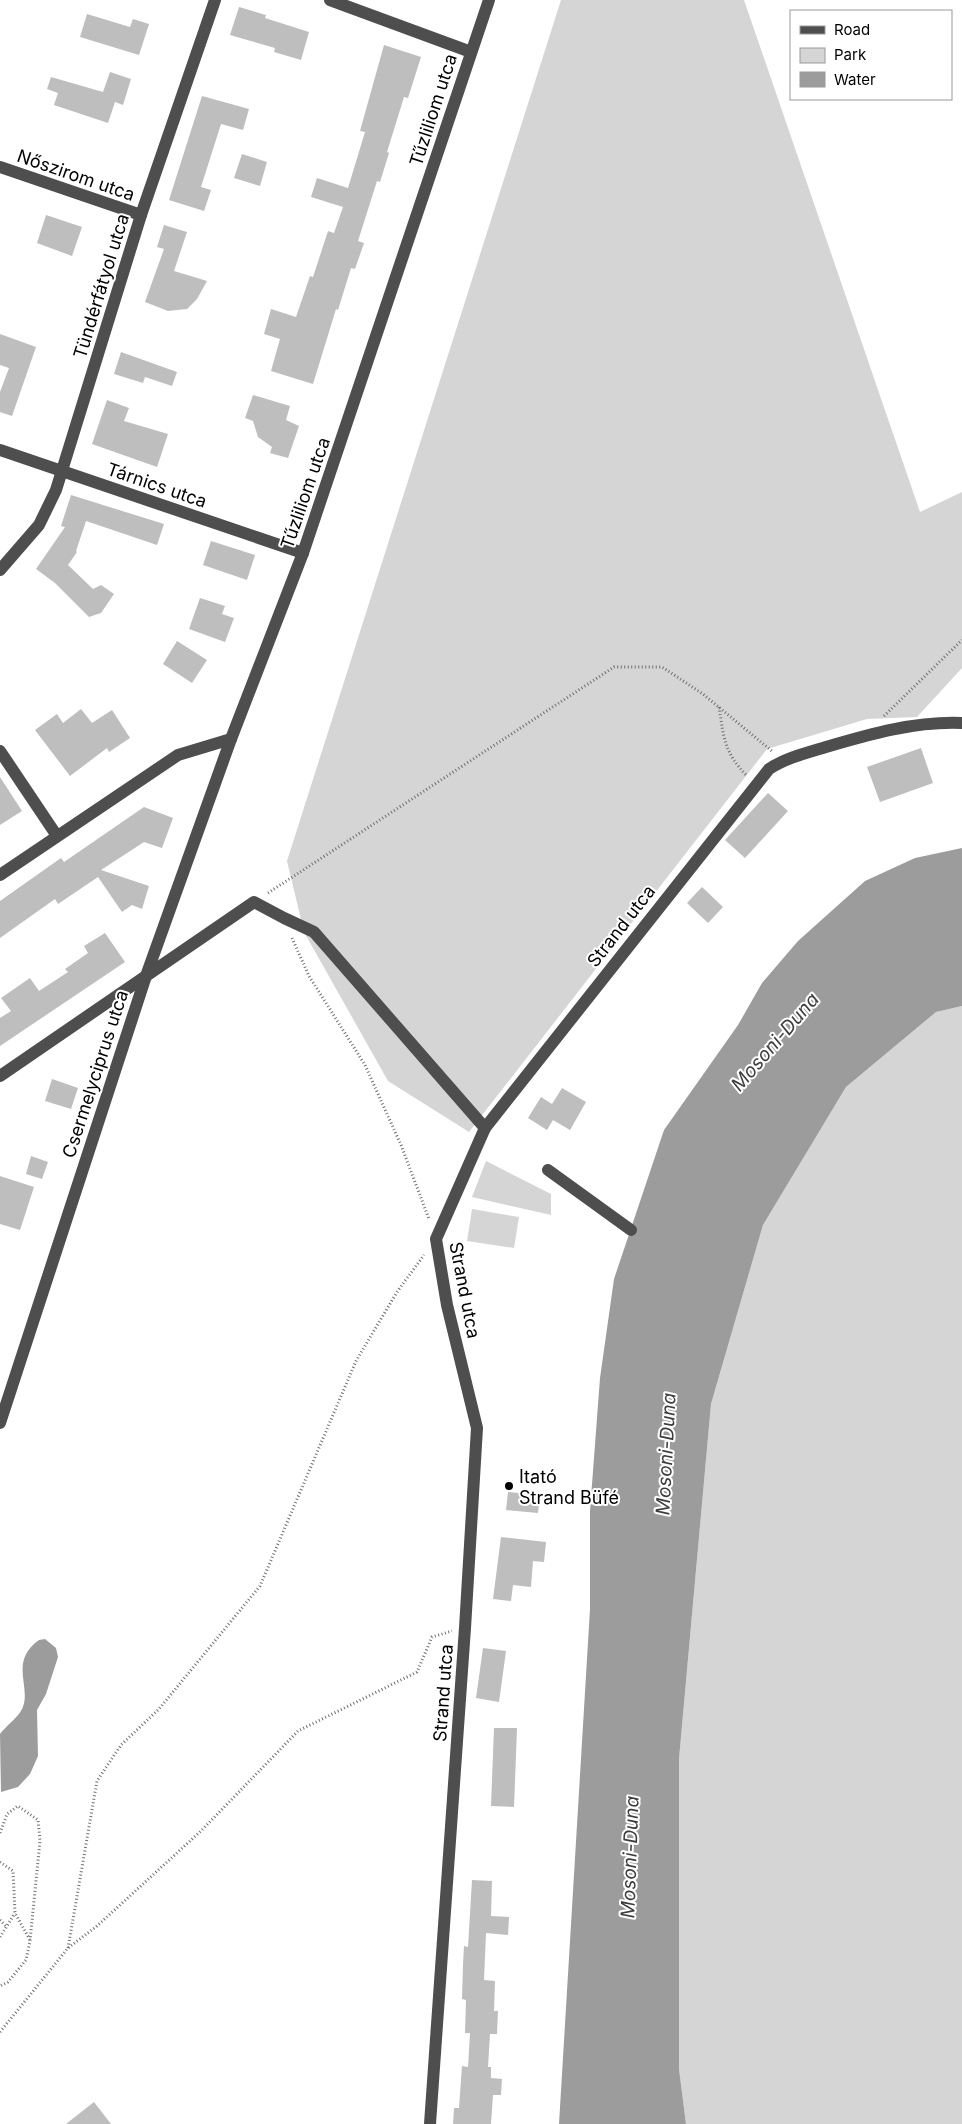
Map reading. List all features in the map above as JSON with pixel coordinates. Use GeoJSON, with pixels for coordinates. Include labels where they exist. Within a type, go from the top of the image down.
{"type":"FeatureCollection","features":[{"type":"Feature","properties":{"kind":"street","name":"Tündérfátyol utca"},"geometry":{"type":"LineString","coordinates":[[0,570],[39,526],[56,490],[141,215],[215,0]]}},
{"type":"Feature","properties":{"kind":"street"},"geometry":{"type":"LineString","coordinates":[[330,0],[471,52]]}},
{"type":"Feature","properties":{"kind":"street","name":"Tűzliliom utca"},"geometry":{"type":"LineString","coordinates":[[231,739],[303,553],[488,0]]}},
{"type":"Feature","properties":{"kind":"street","name":"Nőszirom utca"},"geometry":{"type":"LineString","coordinates":[[0,167],[141,215]]}},
{"type":"Feature","properties":{"kind":"street","name":"Tárnics utca"},"geometry":{"type":"LineString","coordinates":[[0,450],[303,553]]}},
{"type":"Feature","properties":{"kind":"street","name":"Strand utca"},"geometry":{"type":"LineString","coordinates":[[430,2124],[465,1628],[477,1428],[447,1305],[436,1239],[485,1128],[769,769],[783,760],[864,735],[936,722],[962,723]]}},
{"type":"Feature","properties":{"kind":"street"},"geometry":{"type":"LineString","coordinates":[[0,875],[178,755],[231,739]]}},
{"type":"Feature","properties":{"kind":"street","name":"Csermelyciprus utca"},"geometry":{"type":"LineString","coordinates":[[0,1423],[146,976],[231,739]]}},
{"type":"Feature","properties":{"kind":"street"},"geometry":{"type":"LineString","coordinates":[[0,751],[57,836]]}},
{"type":"Feature","properties":{"kind":"street"},"geometry":{"type":"LineString","coordinates":[[0,1076],[254,902],[314,932],[485,1128]]}},
{"type":"Feature","properties":{"kind":"street"},"geometry":{"type":"LineString","coordinates":[[548,1170],[631,1230]]}},
{"type":"Feature","properties":{"kind":"path"},"geometry":{"type":"LineString","coordinates":[[864,735],[962,640]]}},
{"type":"Feature","properties":{"kind":"path"},"geometry":{"type":"LineString","coordinates":[[254,902],[614,667],[662,667],[703,694],[783,760]]}},
{"type":"Feature","properties":{"kind":"path"},"geometry":{"type":"LineString","coordinates":[[719,707],[728,752],[733,761],[755,785]]}},
{"type":"Feature","properties":{"kind":"path"},"geometry":{"type":"LineString","coordinates":[[68,1948],[96,1781],[121,1745],[159,1708],[260,1586],[356,1360],[397,1292],[436,1239],[401,1145],[365,1065],[309,976],[284,918]]}},
{"type":"Feature","properties":{"kind":"path"},"geometry":{"type":"LineString","coordinates":[[0,2032],[68,1948],[97,1926],[201,1831],[298,1731],[417,1672],[432,1637],[465,1628]]}},
{"type":"Feature","properties":{"kind":"path"},"geometry":{"type":"LineString","coordinates":[[0,1833],[7,1814],[18,1806],[38,1820],[40,1841],[30,1941],[26,1960],[8,1982],[0,1986]]}},
{"type":"Feature","properties":{"kind":"path"},"geometry":{"type":"LineString","coordinates":[[0,1862],[13,1871],[15,1913],[30,1941]]}},
{"type":"Feature","properties":{"kind":"path"},"geometry":{"type":"LineString","coordinates":[[0,1937],[15,1913]]}},
{"type":"Feature","properties":{"kind":"path"},"geometry":{"type":"LineString","coordinates":[[0,1920],[7,1927]]}},
{"type":"Feature","properties":{"kind":"green space"},"geometry":{"type":"Polygon","coordinates":[[[561,0],[744,0],[920,512],[962,492],[962,668],[917,717],[867,719],[767,749],[469,1132],[388,1081],[304,932],[287,861],[561,0]]]}},
{"type":"Feature","properties":{"kind":"green space"},"geometry":{"type":"Polygon","coordinates":[[[962,1006],[962,2124],[686,2124],[679,2069],[679,1759],[711,1404],[763,1225],[846,1087],[936,1012],[962,1006]]]}},
{"type":"Feature","properties":{"kind":"green space"},"geometry":{"type":"Polygon","coordinates":[[[486,1161],[551,1194],[551,1215],[472,1197],[486,1161]]]}},
{"type":"Feature","properties":{"kind":"green space"},"geometry":{"type":"Polygon","coordinates":[[[472,1209],[519,1217],[514,1248],[467,1241],[472,1209]]]}},
{"type":"Feature","properties":{"kind":"water","name":"Mosoni-Duna"},"geometry":{"type":"Polygon","coordinates":[[[962,848],[962,1006],[936,1012],[846,1087],[763,1225],[711,1404],[679,1759],[679,2069],[686,2124],[559,2124],[590,1609],[590,1511],[600,1378],[614,1279],[664,1130],[738,1025],[762,983],[798,941],[865,881],[915,858],[962,848]]]}},
{"type":"Feature","properties":{"kind":"water"},"geometry":{"type":"Polygon","coordinates":[[[45,1639],[56,1648],[58,1657],[46,1694],[37,1710],[38,1756],[30,1774],[18,1787],[1,1792],[0,1734],[19,1714],[24,1703],[23,1667],[25,1658],[30,1649],[39,1640],[45,1639]]]}},
{"type":"Feature","properties":{"kind":"building"},"geometry":{"type":"Polygon","coordinates":[[[239,7],[266,15],[265,18],[309,32],[301,60],[274,52],[275,48],[230,35],[239,7]]]}},
{"type":"Feature","properties":{"kind":"building"},"geometry":{"type":"Polygon","coordinates":[[[87,14],[130,27],[133,19],[149,24],[139,55],[80,37],[87,14]]]}},
{"type":"Feature","properties":{"kind":"building"},"geometry":{"type":"Polygon","coordinates":[[[384,45],[421,57],[408,98],[404,97],[380,182],[377,181],[358,241],[364,243],[355,269],[351,268],[338,310],[336,309],[313,384],[271,371],[280,339],[264,334],[271,309],[296,317],[310,276],[313,277],[328,231],[334,233],[343,207],[311,197],[317,178],[348,188],[365,132],[360,131],[384,45]]]}},
{"type":"Feature","properties":{"kind":"building"},"geometry":{"type":"Polygon","coordinates":[[[110,72],[131,79],[123,105],[115,102],[108,123],[54,105],[58,93],[47,89],[51,77],[103,92],[110,72]]]}},
{"type":"Feature","properties":{"kind":"building"},"geometry":{"type":"Polygon","coordinates":[[[202,96],[249,109],[243,130],[221,124],[201,187],[211,190],[204,211],[169,200],[202,96]]]}},
{"type":"Feature","properties":{"kind":"building"},"geometry":{"type":"Polygon","coordinates":[[[242,154],[267,162],[260,186],[234,178],[242,154]]]}},
{"type":"Feature","properties":{"kind":"building"},"geometry":{"type":"Polygon","coordinates":[[[46,215],[82,227],[72,256],[37,243],[46,215]]]}},
{"type":"Feature","properties":{"kind":"building"},"geometry":{"type":"Polygon","coordinates":[[[164,225],[187,232],[174,271],[207,281],[197,299],[187,309],[168,311],[145,302],[164,249],[157,247],[164,225]]]}},
{"type":"Feature","properties":{"kind":"building"},"geometry":{"type":"Polygon","coordinates":[[[0,334],[36,347],[12,416],[0,412],[0,392],[9,368],[0,365],[0,334]]]}},
{"type":"Feature","properties":{"kind":"building"},"geometry":{"type":"Polygon","coordinates":[[[121,352],[177,372],[172,386],[145,377],[143,383],[114,374],[121,352]]]}},
{"type":"Feature","properties":{"kind":"building"},"geometry":{"type":"Polygon","coordinates":[[[253,395],[290,406],[286,420],[299,426],[288,458],[270,453],[272,447],[258,437],[253,421],[245,418],[253,395]]]}},
{"type":"Feature","properties":{"kind":"building"},"geometry":{"type":"Polygon","coordinates":[[[107,400],[129,408],[124,421],[168,434],[157,467],[92,444],[107,400]]]}},
{"type":"Feature","properties":{"kind":"building"},"geometry":{"type":"Polygon","coordinates":[[[71,495],[164,524],[157,545],[86,521],[77,552],[68,565],[93,589],[101,585],[114,594],[101,613],[89,617],[55,583],[36,569],[65,527],[61,526],[71,495]]]}},
{"type":"Feature","properties":{"kind":"building"},"geometry":{"type":"Polygon","coordinates":[[[211,541],[255,555],[247,580],[203,565],[211,541]]]}},
{"type":"Feature","properties":{"kind":"building"},"geometry":{"type":"Polygon","coordinates":[[[200,598],[225,606],[222,614],[234,618],[225,642],[189,629],[200,598]]]}},
{"type":"Feature","properties":{"kind":"building"},"geometry":{"type":"Polygon","coordinates":[[[177,641],[207,660],[192,683],[163,664],[177,641]]]}},
{"type":"Feature","properties":{"kind":"building"},"geometry":{"type":"Polygon","coordinates":[[[81,709],[92,723],[112,710],[130,738],[109,752],[107,748],[70,776],[35,730],[57,714],[63,723],[81,709]]]}},
{"type":"Feature","properties":{"kind":"building"},"geometry":{"type":"Polygon","coordinates":[[[921,748],[933,783],[880,802],[867,767],[921,748]]]}},
{"type":"Feature","properties":{"kind":"building"},"geometry":{"type":"Polygon","coordinates":[[[0,777],[22,811],[0,825],[0,777]]]}},
{"type":"Feature","properties":{"kind":"building"},"geometry":{"type":"Polygon","coordinates":[[[768,793],[788,811],[745,858],[725,840],[768,793]]]}},
{"type":"Feature","properties":{"kind":"building"},"geometry":{"type":"Polygon","coordinates":[[[144,807],[173,818],[162,848],[144,842],[101,870],[149,886],[142,909],[132,905],[122,912],[98,877],[58,904],[55,899],[0,938],[0,901],[61,858],[64,862],[144,807]]]}},
{"type":"Feature","properties":{"kind":"building"},"geometry":{"type":"Polygon","coordinates":[[[702,887],[723,907],[708,923],[687,903],[702,887]]]}},
{"type":"Feature","properties":{"kind":"building"},"geometry":{"type":"Polygon","coordinates":[[[105,933],[125,962],[0,1046],[0,1018],[11,1011],[1,998],[30,978],[39,991],[68,972],[65,969],[88,953],[84,946],[105,933]]]}},
{"type":"Feature","properties":{"kind":"building"},"geometry":{"type":"Polygon","coordinates":[[[52,1079],[78,1088],[71,1109],[45,1101],[52,1079]]]}},
{"type":"Feature","properties":{"kind":"building"},"geometry":{"type":"Polygon","coordinates":[[[562,1088],[586,1102],[570,1130],[553,1120],[547,1130],[528,1118],[541,1097],[552,1104],[562,1088]]]}},
{"type":"Feature","properties":{"kind":"building"},"geometry":{"type":"Polygon","coordinates":[[[31,1156],[48,1162],[42,1179],[26,1174],[31,1156]]]}},
{"type":"Feature","properties":{"kind":"building"},"geometry":{"type":"Polygon","coordinates":[[[0,1176],[34,1187],[20,1230],[0,1224],[0,1176]]]}},
{"type":"Feature","properties":{"kind":"building"},"geometry":{"type":"Polygon","coordinates":[[[508,1492],[540,1495],[538,1513],[506,1510],[508,1492]]]}},
{"type":"Feature","properties":{"kind":"building"},"geometry":{"type":"Polygon","coordinates":[[[501,1537],[546,1542],[544,1562],[533,1561],[531,1587],[513,1585],[511,1601],[493,1599],[501,1537]]]}},
{"type":"Feature","properties":{"kind":"building"},"geometry":{"type":"Polygon","coordinates":[[[483,1648],[506,1651],[499,1702],[476,1698],[483,1648]]]}},
{"type":"Feature","properties":{"kind":"building"},"geometry":{"type":"Polygon","coordinates":[[[494,1728],[517,1728],[514,1807],[491,1806],[494,1728]]]}},
{"type":"Feature","properties":{"kind":"building"},"geometry":{"type":"Polygon","coordinates":[[[472,1880],[492,1881],[491,1916],[509,1917],[508,1935],[486,1933],[484,1980],[495,1981],[494,2011],[498,2011],[497,2034],[490,2034],[488,2067],[491,2067],[491,2078],[502,2079],[501,2095],[493,2095],[491,2124],[453,2124],[454,2108],[459,2108],[462,2066],[468,2067],[470,2033],[465,2033],[466,2000],[462,1999],[464,1946],[468,1947],[472,1880]]]}},
{"type":"Feature","properties":{"kind":"building"},"geometry":{"type":"Polygon","coordinates":[[[94,2102],[111,2124],[66,2124],[94,2102]]]}},
{"type":"Feature","properties":{"kind":"place","name":"Itató Strand Büfé"},"geometry":{"type":"Point","coordinates":[509,1486]}}]}
